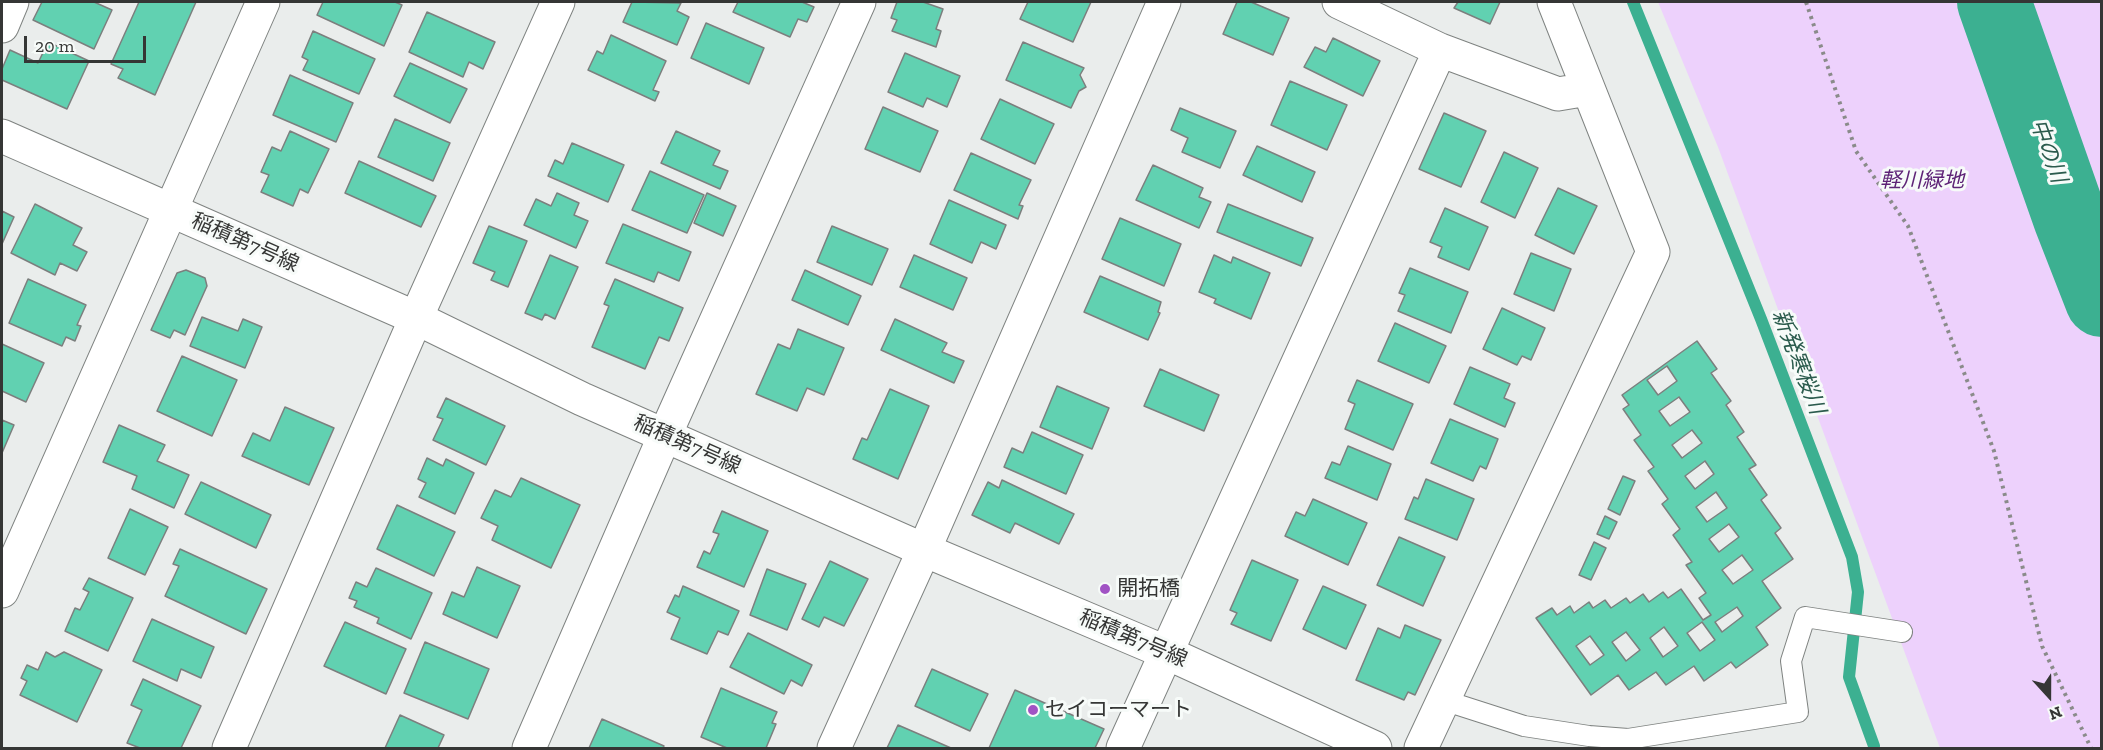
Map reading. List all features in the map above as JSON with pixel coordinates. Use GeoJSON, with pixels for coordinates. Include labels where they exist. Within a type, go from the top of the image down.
{"type":"FeatureCollection","features":[{"type":"Feature","properties":{"kind":"street"},"geometry":{"type":"LineString","coordinates":[[2,26],[12,2]]}},
{"type":"Feature","properties":{"kind":"street"},"geometry":{"type":"LineString","coordinates":[[2,591],[263,2]]}},
{"type":"Feature","properties":{"kind":"street"},"geometry":{"type":"LineString","coordinates":[[229,748],[416,318],[558,2]]}},
{"type":"Feature","properties":{"kind":"street"},"geometry":{"type":"LineString","coordinates":[[530,748],[664,435],[859,2]]}},
{"type":"Feature","properties":{"kind":"street"},"geometry":{"type":"LineString","coordinates":[[834,748],[924,550],[1164,2]]}},
{"type":"Feature","properties":{"kind":"street"},"geometry":{"type":"LineString","coordinates":[[1339,2],[1440,50],[1558,94],[1588,89]]}},
{"type":"Feature","properties":{"kind":"street"},"geometry":{"type":"LineString","coordinates":[[1421,748],[1653,252],[1554,2]]}},
{"type":"Feature","properties":{"kind":"street"},"geometry":{"type":"LineString","coordinates":[[1123,748],[1440,50]]}},
{"type":"Feature","properties":{"kind":"street","name":"稲積第7号線"},"geometry":{"type":"LineString","coordinates":[[2,136],[416,318],[582,399],[924,550],[1165,652],[1375,748]]}},
{"type":"Feature","properties":{"kind":"lane"},"geometry":{"type":"LineString","coordinates":[[1443,700],[1524,726],[1589,736],[1628,739],[1798,712],[1791,661],[1805,617],[1902,632]]}},
{"type":"Feature","properties":{"kind":"path"},"geometry":{"type":"LineString","coordinates":[[1806,2],[1856,151],[1908,226],[1990,441],[2042,646],[2091,748]]}},
{"type":"Feature","properties":{"kind":"green space","name":"軽川緑地"},"geometry":{"type":"Polygon","coordinates":[[[1658,2],[2101,2],[2101,748],[1940,748],[1718,147],[1658,2]]]}},
{"type":"Feature","properties":{"kind":"building"},"geometry":{"type":"Polygon","coordinates":[[[42,2],[94,2],[112,10],[94,49],[33,20],[42,2]]]}},
{"type":"Feature","properties":{"kind":"building"},"geometry":{"type":"Polygon","coordinates":[[[139,2],[196,2],[155,95],[118,78],[123,69],[111,64],[139,2]]]}},
{"type":"Feature","properties":{"kind":"building"},"geometry":{"type":"Polygon","coordinates":[[[323,2],[395,2],[402,5],[384,46],[317,15],[323,2]]]}},
{"type":"Feature","properties":{"kind":"building"},"geometry":{"type":"Polygon","coordinates":[[[632,2],[681,3],[677,11],[689,17],[677,45],[623,22],[632,2]]]}},
{"type":"Feature","properties":{"kind":"building"},"geometry":{"type":"Polygon","coordinates":[[[738,2],[802,2],[814,7],[807,22],[798,19],[790,37],[733,12],[738,2]]]}},
{"type":"Feature","properties":{"kind":"building"},"geometry":{"type":"Polygon","coordinates":[[[897,2],[923,2],[943,9],[936,29],[941,31],[936,47],[892,31],[897,20],[891,18],[897,2]]]}},
{"type":"Feature","properties":{"kind":"building"},"geometry":{"type":"Polygon","coordinates":[[[1028,2],[1091,2],[1073,42],[1020,19],[1028,2]]]}},
{"type":"Feature","properties":{"kind":"building"},"geometry":{"type":"Polygon","coordinates":[[[1237,2],[1251,2],[1289,18],[1273,55],[1223,34],[1237,2]]]}},
{"type":"Feature","properties":{"kind":"building"},"geometry":{"type":"Polygon","coordinates":[[[1458,2],[1500,2],[1490,24],[1454,8],[1458,2]]]}},
{"type":"Feature","properties":{"kind":"building"},"geometry":{"type":"Polygon","coordinates":[[[427,12],[495,42],[483,69],[469,62],[463,77],[409,52],[427,12]]]}},
{"type":"Feature","properties":{"kind":"building"},"geometry":{"type":"Polygon","coordinates":[[[706,23],[764,48],[749,84],[691,58],[706,23]]]}},
{"type":"Feature","properties":{"kind":"building"},"geometry":{"type":"Polygon","coordinates":[[[313,31],[375,59],[359,94],[303,70],[308,60],[302,57],[313,31]]]}},
{"type":"Feature","properties":{"kind":"building"},"geometry":{"type":"Polygon","coordinates":[[[611,35],[666,61],[653,90],[659,92],[655,101],[588,70],[597,51],[603,54],[611,35]]]}},
{"type":"Feature","properties":{"kind":"building"},"geometry":{"type":"Polygon","coordinates":[[[1333,38],[1380,61],[1363,96],[1304,67],[1315,47],[1326,52],[1333,38]]]}},
{"type":"Feature","properties":{"kind":"building"},"geometry":{"type":"Polygon","coordinates":[[[48,42],[89,61],[67,109],[2,80],[2,69],[10,50],[38,63],[48,42]]]}},
{"type":"Feature","properties":{"kind":"building"},"geometry":{"type":"Polygon","coordinates":[[[1023,42],[1084,68],[1080,75],[1086,87],[1079,91],[1071,108],[1006,80],[1023,42]]]}},
{"type":"Feature","properties":{"kind":"building"},"geometry":{"type":"Polygon","coordinates":[[[905,53],[960,76],[947,107],[927,98],[923,107],[888,92],[905,53]]]}},
{"type":"Feature","properties":{"kind":"building"},"geometry":{"type":"Polygon","coordinates":[[[410,63],[467,89],[450,123],[394,96],[410,63]]]}},
{"type":"Feature","properties":{"kind":"building"},"geometry":{"type":"Polygon","coordinates":[[[290,75],[353,103],[336,142],[273,115],[290,75]]]}},
{"type":"Feature","properties":{"kind":"building"},"geometry":{"type":"Polygon","coordinates":[[[1290,81],[1347,105],[1327,150],[1271,125],[1290,81]]]}},
{"type":"Feature","properties":{"kind":"building"},"geometry":{"type":"Polygon","coordinates":[[[1000,99],[1054,124],[1035,164],[981,139],[1000,99]]]}},
{"type":"Feature","properties":{"kind":"building"},"geometry":{"type":"Polygon","coordinates":[[[883,107],[938,131],[920,172],[865,149],[883,107]]]}},
{"type":"Feature","properties":{"kind":"building"},"geometry":{"type":"Polygon","coordinates":[[[1180,108],[1236,131],[1220,168],[1182,152],[1188,138],[1171,130],[1180,108]]]}},
{"type":"Feature","properties":{"kind":"building"},"geometry":{"type":"Polygon","coordinates":[[[1444,113],[1486,131],[1461,187],[1419,169],[1444,113]]]}},
{"type":"Feature","properties":{"kind":"building"},"geometry":{"type":"Polygon","coordinates":[[[395,119],[450,143],[433,181],[378,157],[395,119]]]}},
{"type":"Feature","properties":{"kind":"building"},"geometry":{"type":"Polygon","coordinates":[[[290,131],[329,149],[308,193],[300,189],[293,206],[261,192],[269,175],[261,172],[272,147],[281,151],[290,131]]]}},
{"type":"Feature","properties":{"kind":"building"},"geometry":{"type":"Polygon","coordinates":[[[676,131],[720,151],[713,165],[728,171],[720,189],[661,163],[676,131]]]}},
{"type":"Feature","properties":{"kind":"building"},"geometry":{"type":"Polygon","coordinates":[[[572,143],[624,165],[608,202],[548,176],[555,160],[563,164],[572,143]]]}},
{"type":"Feature","properties":{"kind":"building"},"geometry":{"type":"Polygon","coordinates":[[[1257,146],[1315,172],[1302,202],[1243,175],[1257,146]]]}},
{"type":"Feature","properties":{"kind":"building"},"geometry":{"type":"Polygon","coordinates":[[[1504,152],[1538,168],[1515,218],[1481,202],[1504,152]]]}},
{"type":"Feature","properties":{"kind":"building"},"geometry":{"type":"Polygon","coordinates":[[[971,153],[1031,180],[1019,205],[1023,206],[1018,219],[954,190],[971,153]]]}},
{"type":"Feature","properties":{"kind":"building"},"geometry":{"type":"Polygon","coordinates":[[[359,161],[436,196],[421,227],[345,193],[359,161]]]}},
{"type":"Feature","properties":{"kind":"building"},"geometry":{"type":"Polygon","coordinates":[[[1153,165],[1203,188],[1199,197],[1211,202],[1199,228],[1136,200],[1153,165]]]}},
{"type":"Feature","properties":{"kind":"building"},"geometry":{"type":"Polygon","coordinates":[[[650,171],[704,195],[687,233],[632,210],[650,171]]]}},
{"type":"Feature","properties":{"kind":"building"},"geometry":{"type":"Polygon","coordinates":[[[1558,188],[1597,206],[1574,254],[1535,235],[1558,188]]]}},
{"type":"Feature","properties":{"kind":"building"},"geometry":{"type":"Polygon","coordinates":[[[557,193],[579,203],[574,215],[588,221],[576,248],[524,225],[536,199],[551,206],[557,193]]]}},
{"type":"Feature","properties":{"kind":"building"},"geometry":{"type":"Polygon","coordinates":[[[707,193],[736,206],[723,236],[694,223],[707,193]]]}},
{"type":"Feature","properties":{"kind":"building"},"geometry":{"type":"Polygon","coordinates":[[[949,200],[1006,225],[996,249],[981,242],[972,263],[930,244],[949,200]]]}},
{"type":"Feature","properties":{"kind":"building"},"geometry":{"type":"Polygon","coordinates":[[[35,204],[82,228],[73,245],[87,252],[77,271],[60,263],[55,275],[11,253],[35,204]]]}},
{"type":"Feature","properties":{"kind":"building"},"geometry":{"type":"Polygon","coordinates":[[[1228,204],[1313,238],[1301,266],[1217,232],[1228,204]]]}},
{"type":"Feature","properties":{"kind":"building"},"geometry":{"type":"Polygon","coordinates":[[[1445,208],[1488,227],[1469,270],[1438,257],[1442,247],[1430,242],[1445,208]]]}},
{"type":"Feature","properties":{"kind":"building"},"geometry":{"type":"Polygon","coordinates":[[[2,211],[14,217],[2,244],[2,211]]]}},
{"type":"Feature","properties":{"kind":"building"},"geometry":{"type":"Polygon","coordinates":[[[1120,218],[1181,244],[1164,286],[1102,259],[1120,218]]]}},
{"type":"Feature","properties":{"kind":"building"},"geometry":{"type":"Polygon","coordinates":[[[623,224],[691,252],[679,281],[658,272],[654,282],[606,263],[623,224]]]}},
{"type":"Feature","properties":{"kind":"building"},"geometry":{"type":"Polygon","coordinates":[[[489,226],[527,241],[508,287],[491,280],[495,272],[473,263],[489,226]]]}},
{"type":"Feature","properties":{"kind":"building"},"geometry":{"type":"Polygon","coordinates":[[[832,226],[888,249],[872,285],[817,262],[832,226]]]}},
{"type":"Feature","properties":{"kind":"building"},"geometry":{"type":"Polygon","coordinates":[[[1531,253],[1571,269],[1554,311],[1514,294],[1531,253]]]}},
{"type":"Feature","properties":{"kind":"building"},"geometry":{"type":"Polygon","coordinates":[[[550,255],[578,267],[555,319],[545,314],[542,320],[525,313],[550,255]]]}},
{"type":"Feature","properties":{"kind":"building"},"geometry":{"type":"Polygon","coordinates":[[[914,255],[967,278],[953,310],[900,287],[914,255]]]}},
{"type":"Feature","properties":{"kind":"building"},"geometry":{"type":"Polygon","coordinates":[[[1214,255],[1231,263],[1233,257],[1270,273],[1251,319],[1214,303],[1216,299],[1199,292],[1214,255]]]}},
{"type":"Feature","properties":{"kind":"building"},"geometry":{"type":"Polygon","coordinates":[[[1410,268],[1468,292],[1451,333],[1398,311],[1405,295],[1399,293],[1410,268]]]}},
{"type":"Feature","properties":{"kind":"building"},"geometry":{"type":"Polygon","coordinates":[[[186,270],[205,278],[207,286],[185,335],[174,330],[170,338],[151,330],[177,273],[186,270]]]}},
{"type":"Feature","properties":{"kind":"building"},"geometry":{"type":"Polygon","coordinates":[[[805,270],[861,296],[848,325],[792,300],[805,270]]]}},
{"type":"Feature","properties":{"kind":"building"},"geometry":{"type":"Polygon","coordinates":[[[1100,276],[1161,302],[1158,312],[1160,313],[1148,340],[1084,312],[1100,276]]]}},
{"type":"Feature","properties":{"kind":"building"},"geometry":{"type":"Polygon","coordinates":[[[28,279],[86,305],[77,325],[81,326],[75,341],[66,337],[62,346],[9,323],[28,279]]]}},
{"type":"Feature","properties":{"kind":"building"},"geometry":{"type":"Polygon","coordinates":[[[615,279],[683,308],[669,341],[659,337],[645,369],[592,347],[609,306],[604,304],[615,279]]]}},
{"type":"Feature","properties":{"kind":"building"},"geometry":{"type":"Polygon","coordinates":[[[1502,308],[1545,328],[1531,360],[1522,356],[1517,365],[1483,349],[1502,308]]]}},
{"type":"Feature","properties":{"kind":"building"},"geometry":{"type":"Polygon","coordinates":[[[202,317],[238,331],[243,319],[262,327],[245,368],[190,346],[202,317]]]}},
{"type":"Feature","properties":{"kind":"building"},"geometry":{"type":"Polygon","coordinates":[[[895,319],[947,343],[942,352],[964,361],[954,383],[881,350],[895,319]]]}},
{"type":"Feature","properties":{"kind":"building"},"geometry":{"type":"Polygon","coordinates":[[[1395,323],[1446,346],[1429,383],[1378,361],[1395,323]]]}},
{"type":"Feature","properties":{"kind":"building"},"geometry":{"type":"Polygon","coordinates":[[[798,329],[844,348],[824,395],[807,388],[797,411],[756,394],[778,344],[790,349],[798,329]]]}},
{"type":"Feature","properties":{"kind":"building"},"geometry":{"type":"Polygon","coordinates":[[[1697,341],[1717,369],[1711,373],[1731,401],[1726,405],[1744,432],[1737,437],[1756,465],[1749,469],[1767,495],[1761,500],[1781,528],[1775,533],[1793,559],[1762,581],[1781,608],[1756,627],[1768,645],[1736,668],[1731,662],[1704,681],[1694,666],[1666,685],[1656,672],[1629,690],[1618,675],[1591,695],[1536,618],[1552,608],[1557,615],[1570,606],[1574,613],[1589,602],[1593,608],[1605,600],[1611,608],[1626,598],[1630,603],[1643,594],[1649,602],[1663,592],[1668,598],[1681,589],[1703,620],[1711,615],[1699,598],[1706,593],[1686,565],[1692,562],[1673,535],[1680,529],[1662,504],[1668,499],[1648,471],[1654,467],[1634,440],[1641,435],[1623,409],[1629,405],[1622,395],[1697,341]],[[1667,366],[1647,380],[1658,395],[1677,381],[1667,366]],[[1679,397],[1659,411],[1670,426],[1690,412],[1679,397]],[[1692,430],[1672,445],[1682,458],[1702,443],[1692,430]],[[1705,461],[1685,476],[1695,489],[1714,474],[1705,461]],[[1716,492],[1696,507],[1707,522],[1727,508],[1716,492]],[[1729,524],[1709,539],[1719,552],[1739,537],[1729,524]],[[1742,555],[1722,570],[1733,584],[1753,570],[1742,555]],[[1737,607],[1715,622],[1722,632],[1743,616],[1737,607]],[[1702,622],[1687,633],[1700,651],[1715,640],[1702,622]],[[1664,627],[1650,638],[1663,657],[1678,646],[1664,627]],[[1626,632],[1612,642],[1626,661],[1640,650],[1626,632]],[[1590,636],[1576,646],[1590,665],[1604,655],[1590,636]]]}},
{"type":"Feature","properties":{"kind":"building"},"geometry":{"type":"Polygon","coordinates":[[[2,344],[44,363],[26,402],[2,391],[2,344]]]}},
{"type":"Feature","properties":{"kind":"building"},"geometry":{"type":"Polygon","coordinates":[[[182,356],[237,380],[212,436],[157,411],[182,356]]]}},
{"type":"Feature","properties":{"kind":"building"},"geometry":{"type":"Polygon","coordinates":[[[1470,367],[1510,384],[1504,398],[1515,403],[1505,427],[1454,404],[1470,367]]]}},
{"type":"Feature","properties":{"kind":"building"},"geometry":{"type":"Polygon","coordinates":[[[1160,369],[1219,395],[1204,431],[1144,406],[1160,369]]]}},
{"type":"Feature","properties":{"kind":"building"},"geometry":{"type":"Polygon","coordinates":[[[1357,380],[1413,404],[1393,450],[1345,429],[1355,404],[1348,401],[1357,380]]]}},
{"type":"Feature","properties":{"kind":"building"},"geometry":{"type":"Polygon","coordinates":[[[1057,386],[1109,408],[1092,449],[1040,427],[1057,386]]]}},
{"type":"Feature","properties":{"kind":"building"},"geometry":{"type":"Polygon","coordinates":[[[890,389],[929,406],[898,479],[853,459],[862,438],[867,440],[890,389]]]}},
{"type":"Feature","properties":{"kind":"building"},"geometry":{"type":"Polygon","coordinates":[[[446,398],[505,426],[486,465],[433,440],[443,419],[437,417],[446,398]]]}},
{"type":"Feature","properties":{"kind":"building"},"geometry":{"type":"Polygon","coordinates":[[[285,407],[334,428],[309,485],[242,456],[253,433],[270,441],[285,407]]]}},
{"type":"Feature","properties":{"kind":"building"},"geometry":{"type":"Polygon","coordinates":[[[1450,419],[1498,439],[1486,469],[1480,466],[1473,481],[1431,463],[1450,419]]]}},
{"type":"Feature","properties":{"kind":"building"},"geometry":{"type":"Polygon","coordinates":[[[2,420],[14,425],[2,453],[2,420]]]}},
{"type":"Feature","properties":{"kind":"building"},"geometry":{"type":"Polygon","coordinates":[[[119,425],[165,445],[157,461],[189,475],[174,508],[132,489],[137,476],[103,462],[119,425]]]}},
{"type":"Feature","properties":{"kind":"building"},"geometry":{"type":"Polygon","coordinates":[[[1032,432],[1083,455],[1066,494],[1004,467],[1012,448],[1023,453],[1032,432]]]}},
{"type":"Feature","properties":{"kind":"building"},"geometry":{"type":"Polygon","coordinates":[[[1348,446],[1391,464],[1377,500],[1325,478],[1332,462],[1340,465],[1348,446]]]}},
{"type":"Feature","properties":{"kind":"building"},"geometry":{"type":"Polygon","coordinates":[[[427,458],[443,466],[446,459],[474,473],[455,514],[419,497],[426,483],[418,479],[427,458]]]}},
{"type":"Feature","properties":{"kind":"building"},"geometry":{"type":"Polygon","coordinates":[[[1623,476],[1635,481],[1620,515],[1608,509],[1623,476]]]}},
{"type":"Feature","properties":{"kind":"building"},"geometry":{"type":"Polygon","coordinates":[[[521,478],[580,505],[551,568],[492,540],[498,526],[481,518],[495,490],[511,497],[521,478]]]}},
{"type":"Feature","properties":{"kind":"building"},"geometry":{"type":"Polygon","coordinates":[[[1426,479],[1474,499],[1457,540],[1405,519],[1414,497],[1418,499],[1426,479]]]}},
{"type":"Feature","properties":{"kind":"building"},"geometry":{"type":"Polygon","coordinates":[[[1002,480],[1074,514],[1059,544],[1015,523],[1010,533],[972,515],[988,482],[999,488],[1002,480]]]}},
{"type":"Feature","properties":{"kind":"building"},"geometry":{"type":"Polygon","coordinates":[[[201,482],[271,515],[256,548],[185,514],[201,482]]]}},
{"type":"Feature","properties":{"kind":"building"},"geometry":{"type":"Polygon","coordinates":[[[1313,499],[1367,523],[1348,565],[1285,536],[1296,512],[1305,516],[1313,499]]]}},
{"type":"Feature","properties":{"kind":"building"},"geometry":{"type":"Polygon","coordinates":[[[397,505],[455,532],[434,576],[377,549],[397,505]]]}},
{"type":"Feature","properties":{"kind":"building"},"geometry":{"type":"Polygon","coordinates":[[[130,509],[168,527],[145,575],[108,558],[130,509]]]}},
{"type":"Feature","properties":{"kind":"building"},"geometry":{"type":"Polygon","coordinates":[[[722,511],[768,531],[744,587],[697,567],[704,551],[710,554],[719,534],[713,532],[722,511]]]}},
{"type":"Feature","properties":{"kind":"building"},"geometry":{"type":"Polygon","coordinates":[[[1605,516],[1617,522],[1609,539],[1597,534],[1605,516]]]}},
{"type":"Feature","properties":{"kind":"building"},"geometry":{"type":"Polygon","coordinates":[[[1399,537],[1445,557],[1423,606],[1377,585],[1399,537]]]}},
{"type":"Feature","properties":{"kind":"building"},"geometry":{"type":"Polygon","coordinates":[[[1594,542],[1606,548],[1591,580],[1579,575],[1594,542]]]}},
{"type":"Feature","properties":{"kind":"building"},"geometry":{"type":"Polygon","coordinates":[[[180,549],[267,589],[246,634],[165,596],[179,566],[173,564],[180,549]]]}},
{"type":"Feature","properties":{"kind":"building"},"geometry":{"type":"Polygon","coordinates":[[[1252,560],[1298,580],[1271,641],[1231,624],[1237,613],[1230,610],[1252,560]]]}},
{"type":"Feature","properties":{"kind":"building"},"geometry":{"type":"Polygon","coordinates":[[[830,561],[868,579],[844,626],[824,617],[819,627],[802,619],[830,561]]]}},
{"type":"Feature","properties":{"kind":"building"},"geometry":{"type":"Polygon","coordinates":[[[477,567],[520,586],[497,638],[443,614],[452,592],[464,597],[477,567]]]}},
{"type":"Feature","properties":{"kind":"building"},"geometry":{"type":"Polygon","coordinates":[[[376,568],[432,593],[411,639],[377,623],[379,618],[354,607],[357,601],[349,598],[356,582],[367,587],[376,568]]]}},
{"type":"Feature","properties":{"kind":"building"},"geometry":{"type":"Polygon","coordinates":[[[767,569],[806,584],[787,630],[750,615],[767,569]]]}},
{"type":"Feature","properties":{"kind":"building"},"geometry":{"type":"Polygon","coordinates":[[[89,578],[133,598],[108,651],[65,631],[75,608],[80,610],[89,592],[83,589],[89,578]]]}},
{"type":"Feature","properties":{"kind":"building"},"geometry":{"type":"Polygon","coordinates":[[[683,586],[739,611],[728,635],[718,631],[707,654],[671,639],[680,618],[667,612],[675,595],[679,597],[683,586]]]}},
{"type":"Feature","properties":{"kind":"building"},"geometry":{"type":"Polygon","coordinates":[[[1323,586],[1366,605],[1346,649],[1303,629],[1323,586]]]}},
{"type":"Feature","properties":{"kind":"building"},"geometry":{"type":"Polygon","coordinates":[[[152,619],[214,647],[201,678],[181,669],[177,681],[133,661],[152,619]]]}},
{"type":"Feature","properties":{"kind":"building"},"geometry":{"type":"Polygon","coordinates":[[[345,622],[406,649],[386,694],[324,666],[345,622]]]}},
{"type":"Feature","properties":{"kind":"building"},"geometry":{"type":"Polygon","coordinates":[[[1405,625],[1441,640],[1415,695],[1408,692],[1404,700],[1356,680],[1378,628],[1400,638],[1405,625]]]}},
{"type":"Feature","properties":{"kind":"building"},"geometry":{"type":"Polygon","coordinates":[[[748,633],[812,665],[802,686],[791,680],[784,694],[730,667],[748,633]]]}},
{"type":"Feature","properties":{"kind":"building"},"geometry":{"type":"Polygon","coordinates":[[[425,642],[489,669],[468,719],[404,693],[425,642]]]}},
{"type":"Feature","properties":{"kind":"building"},"geometry":{"type":"Polygon","coordinates":[[[46,652],[55,657],[64,652],[102,670],[77,722],[20,695],[27,681],[21,678],[27,665],[38,670],[46,652]]]}},
{"type":"Feature","properties":{"kind":"building"},"geometry":{"type":"Polygon","coordinates":[[[932,669],[988,694],[970,731],[915,706],[932,669]]]}},
{"type":"Feature","properties":{"kind":"building"},"geometry":{"type":"Polygon","coordinates":[[[143,679],[201,706],[181,748],[140,748],[127,743],[142,710],[131,705],[143,679]]]}},
{"type":"Feature","properties":{"kind":"building"},"geometry":{"type":"Polygon","coordinates":[[[721,688],[777,712],[772,723],[776,724],[766,748],[727,748],[701,737],[721,688]]]}},
{"type":"Feature","properties":{"kind":"building","name":"セイコーマート"},"geometry":{"type":"Polygon","coordinates":[[[1015,690],[1104,729],[1095,748],[989,748],[1015,690]]]}},
{"type":"Feature","properties":{"kind":"building"},"geometry":{"type":"Polygon","coordinates":[[[400,715],[444,735],[438,748],[385,748],[400,715]]]}},
{"type":"Feature","properties":{"kind":"building"},"geometry":{"type":"Polygon","coordinates":[[[602,719],[664,746],[663,748],[589,748],[602,719]]]}},
{"type":"Feature","properties":{"kind":"building"},"geometry":{"type":"Polygon","coordinates":[[[898,725],[951,748],[887,748],[898,725]]]}},
{"type":"Feature","properties":{"kind":"waterway","name":"新発寒桜川"},"geometry":{"type":"LineString","coordinates":[[1633,2],[1761,319],[1852,557],[1858,592],[1849,677],[1874,746]]}},
{"type":"Feature","properties":{"kind":"waterway","name":"中の川"},"geometry":{"type":"LineString","coordinates":[[1994,2],[2070,218],[2102,300]]}},
{"type":"Feature","properties":{"kind":"place","name":"開拓橋"},"geometry":{"type":"Point","coordinates":[1105,589]}},
{"type":"Feature","properties":{"kind":"place","name":"セイコーマート"},"geometry":{"type":"Point","coordinates":[1033,710]}}]}
